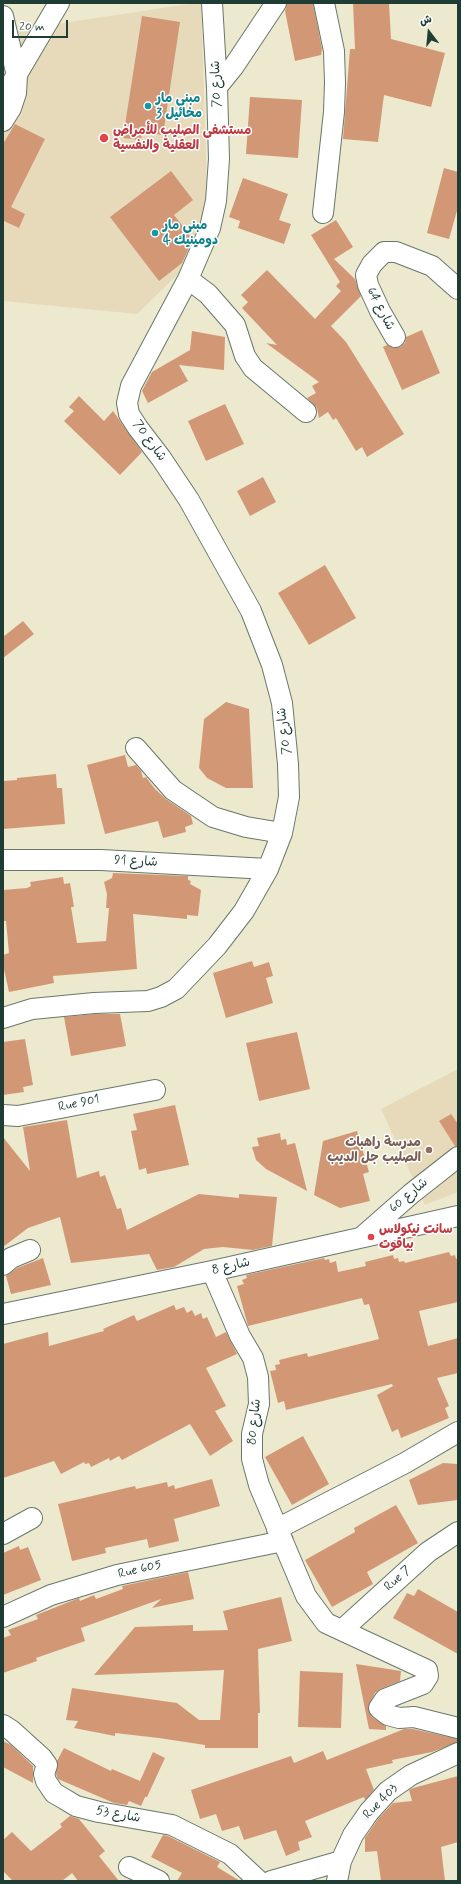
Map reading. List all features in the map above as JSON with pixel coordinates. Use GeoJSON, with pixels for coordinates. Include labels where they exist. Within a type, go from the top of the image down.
{"type":"FeatureCollection","features":[{"type":"Feature","properties":{"kind":"street"},"geometry":{"type":"LineString","coordinates":[[3,7],[4,3]]}},
{"type":"Feature","properties":{"kind":"street"},"geometry":{"type":"LineString","coordinates":[[3,98],[59,3]]}},
{"type":"Feature","properties":{"kind":"street","name":"شارع 70"},"geometry":{"type":"LineString","coordinates":[[3,1018],[32,1009],[94,1003],[148,1001],[161,997],[176,989],[217,946],[244,911],[268,869],[282,834],[289,797],[288,764],[282,703],[272,665],[250,611],[189,500],[129,414],[127,403],[131,386],[188,279],[210,228],[216,201],[219,159],[218,87],[212,3]]}},
{"type":"Feature","properties":{"kind":"street"},"geometry":{"type":"LineString","coordinates":[[218,87],[246,49],[276,3]]}},
{"type":"Feature","properties":{"kind":"street"},"geometry":{"type":"LineString","coordinates":[[323,213],[334,112],[335,83],[334,51],[329,21],[324,3]]}},
{"type":"Feature","properties":{"kind":"street"},"geometry":{"type":"LineString","coordinates":[[3,16],[17,76],[16,93],[11,108],[3,121]]}},
{"type":"Feature","properties":{"kind":"street","name":"شارع 64"},"geometry":{"type":"LineString","coordinates":[[395,337],[380,311],[368,285],[366,275],[372,264],[384,252],[396,252],[432,266],[458,289]]}},
{"type":"Feature","properties":{"kind":"street"},"geometry":{"type":"LineString","coordinates":[[188,279],[208,294],[235,325],[245,356],[253,368],[306,412]]}},
{"type":"Feature","properties":{"kind":"street"},"geometry":{"type":"LineString","coordinates":[[136,748],[174,790],[213,817],[246,827],[282,834]]}},
{"type":"Feature","properties":{"kind":"street","name":"شارع 91"},"geometry":{"type":"LineString","coordinates":[[3,860],[101,860],[268,869]]}},
{"type":"Feature","properties":{"kind":"street","name":"Rue 901"},"geometry":{"type":"LineString","coordinates":[[3,1115],[18,1116],[155,1090]]}},
{"type":"Feature","properties":{"kind":"street","name":"شارع 60"},"geometry":{"type":"LineString","coordinates":[[362,1238],[412,1193],[458,1157]]}},
{"type":"Feature","properties":{"kind":"street","name":"شارع 8"},"geometry":{"type":"LineString","coordinates":[[3,1314],[212,1271],[458,1216]]}},
{"type":"Feature","properties":{"kind":"street"},"geometry":{"type":"LineString","coordinates":[[3,1265],[11,1258],[30,1250]]}},
{"type":"Feature","properties":{"kind":"street","name":"شارع 80"},"geometry":{"type":"LineString","coordinates":[[212,1271],[240,1336],[253,1358],[258,1377],[259,1404],[252,1434],[252,1458],[259,1485],[306,1596],[326,1623],[427,1670],[428,1676],[423,1684],[385,1699],[379,1708],[388,1715],[399,1718],[414,1717],[458,1728]]}},
{"type":"Feature","properties":{"kind":"street","name":"Rue 605"},"geometry":{"type":"LineString","coordinates":[[3,1617],[50,1595],[117,1575],[280,1535],[458,1432]]}},
{"type":"Feature","properties":{"kind":"street"},"geometry":{"type":"LineString","coordinates":[[3,1534],[32,1518]]}},
{"type":"Feature","properties":{"kind":"street","name":"Rue 7"},"geometry":{"type":"LineString","coordinates":[[342,1630],[428,1552],[458,1532]]}},
{"type":"Feature","properties":{"kind":"street","name":"شارع 53"},"geometry":{"type":"LineString","coordinates":[[3,1725],[11,1730],[42,1758],[47,1765],[44,1774],[46,1781],[54,1792],[76,1806],[99,1812],[172,1825],[230,1854],[259,1881]]}},
{"type":"Feature","properties":{"kind":"street","name":"Rue 403"},"geometry":{"type":"LineString","coordinates":[[337,1881],[341,1861],[353,1835],[369,1812],[388,1792],[411,1775],[458,1753]]}},
{"type":"Feature","properties":{"kind":"street"},"geometry":{"type":"LineString","coordinates":[[271,1881],[295,1878],[341,1861]]}},
{"type":"Feature","properties":{"kind":"street"},"geometry":{"type":"LineString","coordinates":[[129,1867],[158,1881]]}},
{"type":"Feature","properties":{"kind":"shaded area","name":"مستشفى الصليب للأمراض العقلية والنفسية"},"geometry":{"type":"Polygon","coordinates":[[[201,3],[209,244],[137,314],[3,301],[3,32],[201,3]]]}},
{"type":"Feature","properties":{"kind":"shaded area","name":"مدرسة راهبات الصليب جل الديب"},"geometry":{"type":"Polygon","coordinates":[[[458,1069],[458,1192],[425,1205],[381,1109],[458,1069]]]}},
{"type":"Feature","properties":{"kind":"building"},"geometry":{"type":"Polygon","coordinates":[[[287,3],[313,3],[322,49],[321,55],[295,61],[285,11],[287,3]]]}},
{"type":"Feature","properties":{"kind":"building"},"geometry":{"type":"Polygon","coordinates":[[[353,3],[389,3],[391,39],[445,53],[431,107],[384,95],[378,142],[343,139],[350,49],[355,49],[353,3]]]}},
{"type":"Feature","properties":{"kind":"building","name":"مبنى مار مخائيل 3"},"geometry":{"type":"Polygon","coordinates":[[[142,16],[180,22],[163,135],[142,132],[141,140],[123,138],[142,16]]]}},
{"type":"Feature","properties":{"kind":"building"},"geometry":{"type":"Polygon","coordinates":[[[250,97],[302,100],[298,158],[246,154],[250,97]]]}},
{"type":"Feature","properties":{"kind":"building"},"geometry":{"type":"Polygon","coordinates":[[[15,124],[45,139],[11,207],[25,214],[19,228],[4,221],[3,224],[3,144],[15,124]]]}},
{"type":"Feature","properties":{"kind":"building"},"geometry":{"type":"Polygon","coordinates":[[[444,168],[458,172],[458,207],[449,239],[427,233],[444,168]]]}},
{"type":"Feature","properties":{"kind":"building","name":"مبنى مار دومينيك 4"},"geometry":{"type":"Polygon","coordinates":[[[171,171],[193,200],[174,215],[193,239],[182,263],[159,281],[110,217],[171,171]]]}},
{"type":"Feature","properties":{"kind":"building"},"geometry":{"type":"Polygon","coordinates":[[[243,178],[288,194],[279,220],[291,224],[284,244],[238,228],[240,221],[229,217],[243,178]]]}},
{"type":"Feature","properties":{"kind":"building"},"geometry":{"type":"Polygon","coordinates":[[[336,220],[353,247],[334,259],[355,279],[361,296],[331,326],[346,342],[404,434],[367,457],[362,447],[356,451],[336,418],[333,420],[328,412],[319,418],[317,408],[307,398],[316,393],[312,386],[319,382],[266,343],[277,345],[242,308],[248,302],[241,295],[267,270],[315,319],[341,291],[336,286],[340,282],[311,235],[336,220]]]}},
{"type":"Feature","properties":{"kind":"building"},"geometry":{"type":"Polygon","coordinates":[[[422,330],[440,373],[402,390],[383,347],[387,345],[395,348],[400,347],[405,343],[406,337],[422,330]]]}},
{"type":"Feature","properties":{"kind":"building"},"geometry":{"type":"Polygon","coordinates":[[[192,331],[225,337],[224,370],[179,365],[188,381],[148,403],[142,391],[152,372],[190,350],[192,331]]]}},
{"type":"Feature","properties":{"kind":"building"},"geometry":{"type":"Polygon","coordinates":[[[79,396],[104,421],[113,411],[142,452],[120,475],[64,421],[74,411],[69,407],[79,396]]]}},
{"type":"Feature","properties":{"kind":"building"},"geometry":{"type":"Polygon","coordinates":[[[225,404],[244,444],[206,461],[188,421],[225,404]]]}},
{"type":"Feature","properties":{"kind":"building"},"geometry":{"type":"Polygon","coordinates":[[[263,477],[276,502],[250,516],[237,491],[263,477]]]}},
{"type":"Feature","properties":{"kind":"building"},"geometry":{"type":"Polygon","coordinates":[[[325,565],[356,618],[309,645],[278,593],[325,565]]]}},
{"type":"Feature","properties":{"kind":"building"},"geometry":{"type":"Polygon","coordinates":[[[23,621],[34,634],[3,658],[3,637],[23,621]]]}},
{"type":"Feature","properties":{"kind":"building"},"geometry":{"type":"Polygon","coordinates":[[[226,702],[249,709],[253,788],[226,788],[207,778],[199,768],[204,719],[226,702]]]}},
{"type":"Feature","properties":{"kind":"building"},"geometry":{"type":"Polygon","coordinates":[[[125,755],[128,767],[136,765],[141,771],[143,778],[146,777],[155,789],[166,799],[191,816],[193,824],[185,827],[186,832],[163,838],[158,821],[105,834],[87,765],[125,755]]]}},
{"type":"Feature","properties":{"kind":"building"},"geometry":{"type":"Polygon","coordinates":[[[56,774],[57,788],[62,788],[65,824],[3,829],[3,781],[56,774]]]}},
{"type":"Feature","properties":{"kind":"building"},"geometry":{"type":"Polygon","coordinates":[[[113,873],[188,876],[188,880],[191,881],[190,884],[201,890],[198,916],[187,915],[187,919],[133,914],[137,969],[53,976],[54,983],[9,992],[3,965],[3,955],[9,953],[6,921],[3,921],[3,890],[27,888],[31,886],[30,882],[63,877],[64,884],[70,883],[74,907],[71,907],[77,943],[106,941],[109,908],[106,908],[107,894],[104,882],[112,878],[113,873]]]}},
{"type":"Feature","properties":{"kind":"building"},"geometry":{"type":"Polygon","coordinates":[[[252,961],[254,967],[269,962],[273,976],[266,978],[273,1003],[226,1018],[213,973],[252,961]]]}},
{"type":"Feature","properties":{"kind":"building"},"geometry":{"type":"Polygon","coordinates":[[[95,1014],[120,1014],[126,1046],[71,1056],[64,1017],[95,1014]]]}},
{"type":"Feature","properties":{"kind":"building"},"geometry":{"type":"Polygon","coordinates":[[[297,1032],[310,1089],[259,1101],[246,1043],[297,1032]]]}},
{"type":"Feature","properties":{"kind":"building"},"geometry":{"type":"Polygon","coordinates":[[[25,1039],[33,1085],[23,1087],[24,1092],[3,1095],[3,1042],[25,1039]]]}},
{"type":"Feature","properties":{"kind":"building"},"geometry":{"type":"Polygon","coordinates":[[[175,1105],[189,1165],[147,1174],[146,1168],[139,1170],[131,1131],[137,1130],[133,1114],[175,1105]]]}},
{"type":"Feature","properties":{"kind":"building"},"geometry":{"type":"Polygon","coordinates":[[[451,1114],[458,1124],[458,1146],[455,1146],[439,1121],[451,1114]]]}},
{"type":"Feature","properties":{"kind":"building"},"geometry":{"type":"Polygon","coordinates":[[[67,1120],[77,1178],[99,1171],[100,1177],[105,1175],[117,1209],[121,1208],[127,1230],[199,1194],[239,1198],[239,1194],[277,1197],[272,1246],[253,1250],[223,1247],[204,1249],[174,1267],[157,1270],[149,1254],[71,1263],[60,1217],[28,1228],[3,1247],[3,1137],[30,1171],[23,1127],[67,1120]]]}},
{"type":"Feature","properties":{"kind":"building"},"geometry":{"type":"Polygon","coordinates":[[[357,1131],[369,1172],[363,1174],[370,1201],[340,1208],[314,1195],[323,1141],[357,1131]]]}},
{"type":"Feature","properties":{"kind":"building"},"geometry":{"type":"Polygon","coordinates":[[[280,1133],[281,1140],[286,1139],[287,1145],[295,1143],[307,1191],[266,1169],[256,1160],[252,1147],[259,1146],[257,1138],[280,1133]]]}},
{"type":"Feature","properties":{"kind":"building"},"geometry":{"type":"Polygon","coordinates":[[[449,1252],[451,1256],[455,1255],[456,1259],[458,1258],[458,1302],[419,1311],[428,1346],[458,1338],[458,1373],[437,1378],[449,1406],[445,1408],[449,1418],[401,1438],[398,1429],[392,1432],[377,1395],[393,1386],[392,1384],[286,1410],[284,1401],[278,1403],[270,1371],[276,1370],[275,1365],[280,1364],[279,1360],[307,1353],[308,1357],[379,1339],[369,1304],[364,1305],[362,1298],[248,1326],[237,1286],[244,1284],[242,1280],[247,1278],[246,1275],[324,1258],[325,1260],[329,1259],[330,1263],[336,1261],[338,1272],[366,1266],[365,1262],[393,1255],[394,1259],[398,1258],[399,1262],[404,1261],[405,1263],[449,1252]]]}},
{"type":"Feature","properties":{"kind":"building"},"geometry":{"type":"Polygon","coordinates":[[[43,1258],[51,1285],[11,1294],[6,1276],[17,1268],[43,1258]]]}},
{"type":"Feature","properties":{"kind":"building"},"geometry":{"type":"Polygon","coordinates":[[[174,1305],[176,1310],[184,1307],[187,1313],[192,1310],[195,1316],[201,1313],[203,1319],[207,1317],[216,1337],[226,1332],[237,1354],[206,1368],[226,1406],[215,1411],[233,1441],[210,1456],[190,1424],[122,1460],[119,1456],[110,1461],[109,1458],[91,1467],[89,1463],[85,1464],[84,1462],[61,1474],[54,1461],[3,1478],[3,1344],[48,1332],[49,1346],[104,1331],[103,1329],[134,1315],[137,1321],[174,1305]]]}},
{"type":"Feature","properties":{"kind":"building"},"geometry":{"type":"Polygon","coordinates":[[[303,1436],[329,1484],[292,1505],[265,1457],[303,1436]]]}},
{"type":"Feature","properties":{"kind":"building"},"geometry":{"type":"Polygon","coordinates":[[[443,1463],[458,1464],[458,1500],[418,1505],[409,1480],[443,1463]]]}},
{"type":"Feature","properties":{"kind":"building"},"geometry":{"type":"Polygon","coordinates":[[[212,1479],[220,1506],[174,1519],[179,1541],[149,1548],[147,1539],[105,1548],[106,1553],[72,1561],[58,1504],[135,1486],[136,1489],[167,1482],[168,1487],[174,1485],[175,1489],[212,1479]]]}},
{"type":"Feature","properties":{"kind":"building"},"geometry":{"type":"Polygon","coordinates":[[[396,1505],[418,1543],[367,1572],[373,1584],[332,1607],[305,1560],[355,1532],[354,1528],[396,1505]]]}},
{"type":"Feature","properties":{"kind":"building"},"geometry":{"type":"Polygon","coordinates":[[[19,1546],[20,1550],[28,1547],[41,1580],[3,1595],[3,1553],[19,1546]]]}},
{"type":"Feature","properties":{"kind":"building"},"geometry":{"type":"Polygon","coordinates":[[[188,1572],[194,1599],[152,1608],[161,1599],[81,1628],[85,1641],[36,1658],[37,1661],[3,1673],[3,1638],[11,1635],[8,1630],[38,1619],[36,1615],[79,1598],[80,1601],[94,1595],[96,1599],[123,1589],[122,1586],[188,1572]]]}},
{"type":"Feature","properties":{"kind":"building"},"geometry":{"type":"Polygon","coordinates":[[[418,1589],[458,1612],[458,1654],[393,1618],[407,1593],[414,1596],[418,1589]]]}},
{"type":"Feature","properties":{"kind":"building"},"geometry":{"type":"Polygon","coordinates":[[[281,1597],[292,1641],[258,1649],[260,1713],[258,1713],[258,1748],[205,1748],[205,1745],[159,1738],[115,1733],[115,1736],[74,1728],[78,1721],[66,1720],[72,1688],[177,1703],[199,1720],[220,1720],[224,1670],[94,1675],[135,1627],[193,1625],[193,1631],[228,1630],[223,1611],[281,1597]]]}},
{"type":"Feature","properties":{"kind":"building"},"geometry":{"type":"Polygon","coordinates":[[[356,1664],[401,1671],[400,1681],[380,1689],[375,1693],[368,1707],[372,1717],[386,1726],[386,1730],[369,1729],[356,1664]]]}},
{"type":"Feature","properties":{"kind":"building"},"geometry":{"type":"Polygon","coordinates":[[[300,1671],[343,1673],[341,1728],[298,1727],[300,1671]]]}},
{"type":"Feature","properties":{"kind":"building"},"geometry":{"type":"Polygon","coordinates":[[[404,1729],[413,1729],[458,1739],[458,1742],[432,1752],[392,1760],[393,1763],[366,1769],[374,1790],[365,1800],[364,1797],[305,1821],[312,1837],[298,1842],[300,1850],[286,1856],[276,1830],[244,1840],[239,1826],[222,1831],[216,1814],[200,1819],[191,1790],[291,1756],[294,1763],[323,1751],[327,1760],[404,1729]]]}},
{"type":"Feature","properties":{"kind":"building"},"geometry":{"type":"Polygon","coordinates":[[[3,1741],[11,1745],[33,1766],[33,1783],[3,1767],[3,1741]]]}},
{"type":"Feature","properties":{"kind":"building"},"geometry":{"type":"Polygon","coordinates":[[[64,1748],[111,1771],[112,1769],[140,1781],[153,1752],[165,1758],[147,1797],[145,1797],[141,1806],[129,1801],[127,1805],[114,1803],[58,1779],[56,1774],[57,1761],[64,1748]]]}},
{"type":"Feature","properties":{"kind":"building"},"geometry":{"type":"Polygon","coordinates":[[[458,1776],[458,1842],[441,1847],[445,1881],[381,1881],[377,1851],[365,1852],[365,1838],[378,1819],[393,1803],[412,1801],[409,1790],[458,1776]]]}},
{"type":"Feature","properties":{"kind":"building"},"geometry":{"type":"Polygon","coordinates":[[[70,1816],[79,1819],[105,1851],[99,1856],[119,1881],[78,1881],[72,1873],[62,1881],[13,1881],[3,1871],[3,1840],[12,1832],[31,1851],[62,1827],[60,1824],[70,1816]]]}},
{"type":"Feature","properties":{"kind":"building"},"geometry":{"type":"Polygon","coordinates":[[[163,1835],[168,1836],[220,1862],[217,1867],[240,1881],[177,1881],[182,1873],[151,1857],[163,1835]]]}},
{"type":"Feature","properties":{"kind":"place","name":"مبنى مار مخائيل 3"},"geometry":{"type":"Point","coordinates":[148,106]}},
{"type":"Feature","properties":{"kind":"place","name":"مستشفى الصليب للأمراض العقلية والنفسية"},"geometry":{"type":"Point","coordinates":[104,138]}},
{"type":"Feature","properties":{"kind":"place","name":"مبنى مار دومينيك 4"},"geometry":{"type":"Point","coordinates":[155,233]}},
{"type":"Feature","properties":{"kind":"place","name":"مدرسة راهبات الصليب جل الديب"},"geometry":{"type":"Point","coordinates":[429,1150]}},
{"type":"Feature","properties":{"kind":"place","name":"سانت نيكولاس بياقوت"},"geometry":{"type":"Point","coordinates":[371,1237]}}]}
